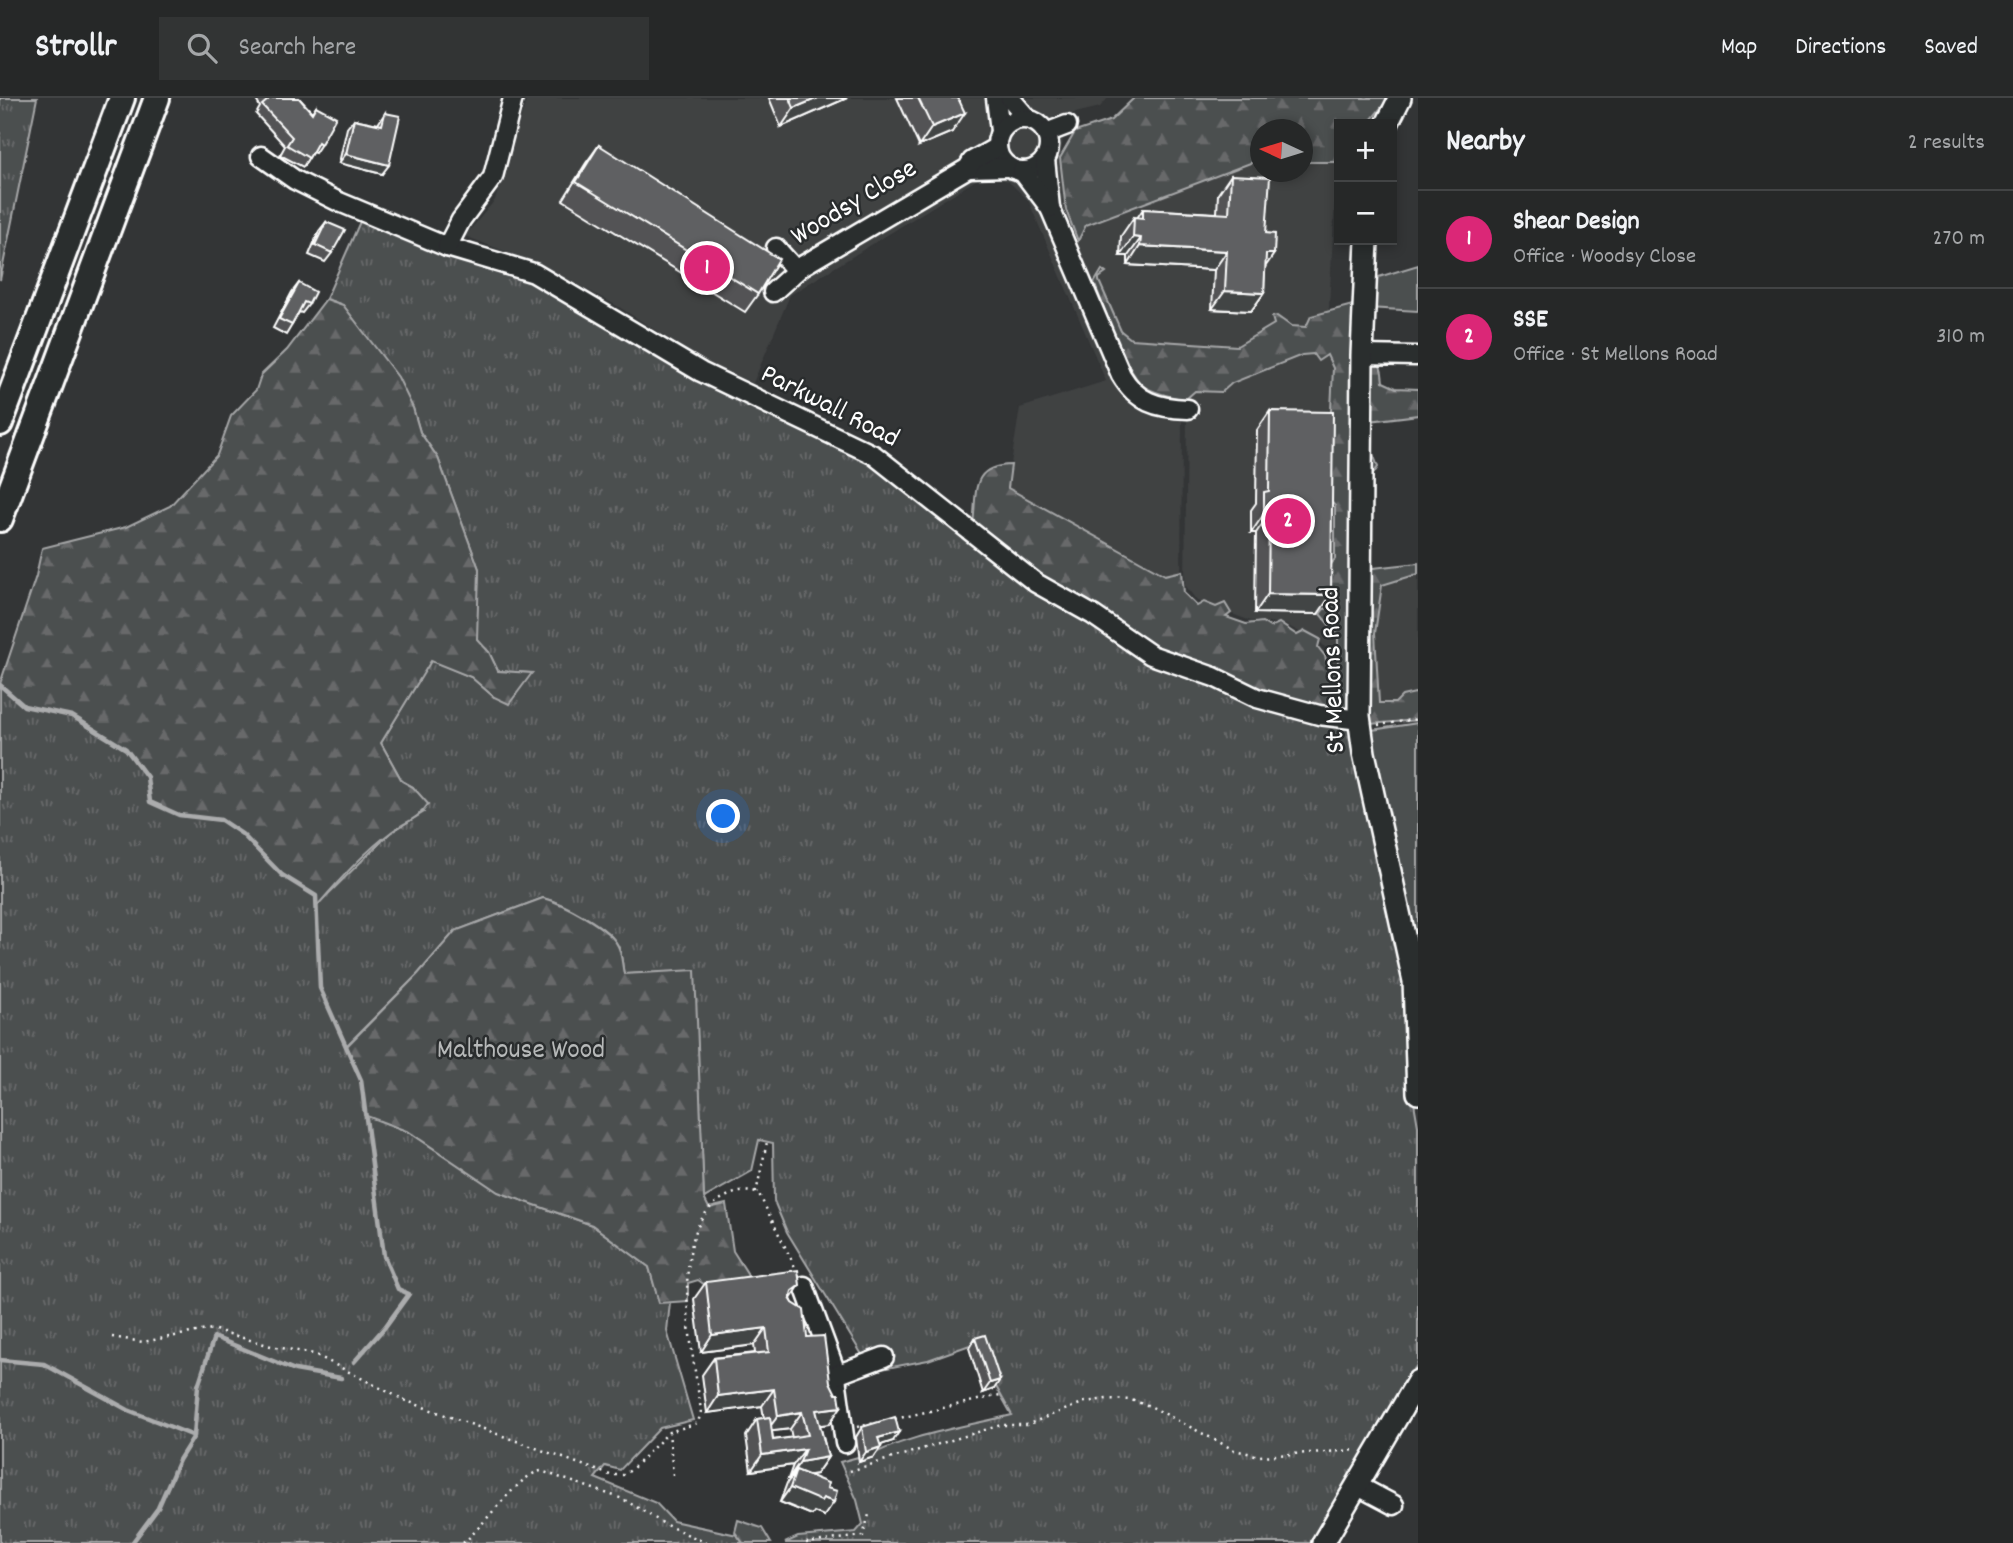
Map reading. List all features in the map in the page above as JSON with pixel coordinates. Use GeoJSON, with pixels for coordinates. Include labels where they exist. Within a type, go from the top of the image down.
{"type":"FeatureCollection","features":[{"type":"Feature","properties":{"kind":"highway"},"geometry":{"type":"LineString","coordinates":[[0,423],[120,98]]}},
{"type":"Feature","properties":{"kind":"highway"},"geometry":{"type":"LineString","coordinates":[[0,519],[138,147],[159,98]]}},
{"type":"Feature","properties":{"kind":"main road"},"geometry":{"type":"LineString","coordinates":[[1390,119],[1400,98]]}},
{"type":"Feature","properties":{"kind":"main road","name":"St Mellons Road"},"geometry":{"type":"LineString","coordinates":[[1367,245],[1362,355],[1367,723],[1364,753],[1414,981],[1418,1093]]}},
{"type":"Feature","properties":{"kind":"main road"},"geometry":{"type":"LineString","coordinates":[[1323,1543],[1418,1381]]}},
{"type":"Feature","properties":{"kind":"street"},"geometry":{"type":"LineString","coordinates":[[447,247],[461,220],[493,177],[513,98]]}},
{"type":"Feature","properties":{"kind":"street"},"geometry":{"type":"LineString","coordinates":[[996,98],[998,155],[1016,169],[1050,208]]}},
{"type":"Feature","properties":{"kind":"street"},"geometry":{"type":"LineString","coordinates":[[1010,98],[1028,119]]}},
{"type":"Feature","properties":{"kind":"street"},"geometry":{"type":"LineString","coordinates":[[999,139],[1011,120],[1028,119],[1036,122],[1046,133],[1048,151],[1045,159],[1050,208],[1087,298],[1129,388],[1155,406],[1188,410]]}},
{"type":"Feature","properties":{"kind":"street"},"geometry":{"type":"LineString","coordinates":[[1046,133],[1067,125]]}},
{"type":"Feature","properties":{"kind":"street","name":"Woodsy Close"},"geometry":{"type":"LineString","coordinates":[[773,292],[802,266],[968,168],[972,161],[999,139]]}},
{"type":"Feature","properties":{"kind":"street","name":"Parkwall Road"},"geometry":{"type":"LineString","coordinates":[[261,156],[295,180],[335,200],[447,247],[534,273],[701,372],[874,454],[1036,583],[1093,615],[1151,655],[1214,677],[1257,698],[1319,715],[1367,723]]}},
{"type":"Feature","properties":{"kind":"street"},"geometry":{"type":"LineString","coordinates":[[1016,169],[1031,170],[1045,159]]}},
{"type":"Feature","properties":{"kind":"street","name":"Woodsy Close"},"geometry":{"type":"LineString","coordinates":[[968,168],[1016,169]]}},
{"type":"Feature","properties":{"kind":"street"},"geometry":{"type":"LineString","coordinates":[[776,248],[794,268],[802,266]]}},
{"type":"Feature","properties":{"kind":"street"},"geometry":{"type":"LineString","coordinates":[[1362,355],[1408,360]]}},
{"type":"Feature","properties":{"kind":"street"},"geometry":{"type":"LineString","coordinates":[[804,1286],[835,1369],[844,1436]]}},
{"type":"Feature","properties":{"kind":"street"},"geometry":{"type":"LineString","coordinates":[[795,1313],[835,1369]]}},
{"type":"Feature","properties":{"kind":"street"},"geometry":{"type":"LineString","coordinates":[[835,1369],[884,1357]]}},
{"type":"Feature","properties":{"kind":"street"},"geometry":{"type":"LineString","coordinates":[[1358,1486],[1394,1505]]}},
{"type":"Feature","properties":{"kind":"path"},"geometry":{"type":"LineString","coordinates":[[1367,723],[1418,719]]}},
{"type":"Feature","properties":{"kind":"path"},"geometry":{"type":"LineString","coordinates":[[756,1193],[767,1142]]}},
{"type":"Feature","properties":{"kind":"path"},"geometry":{"type":"LineString","coordinates":[[112,1337],[143,1342],[212,1329],[271,1346],[314,1354],[404,1400],[610,1475],[623,1475],[669,1432],[698,1423],[701,1411],[688,1301],[695,1234],[703,1214],[714,1203],[743,1191],[756,1193],[764,1201],[804,1286]]}},
{"type":"Feature","properties":{"kind":"path"},"geometry":{"type":"LineString","coordinates":[[894,1419],[1000,1395]]}},
{"type":"Feature","properties":{"kind":"path"},"geometry":{"type":"LineString","coordinates":[[850,1471],[1001,1425],[1026,1426],[1085,1402],[1107,1399],[1150,1406],[1234,1450],[1260,1456],[1338,1450],[1376,1451]]}},
{"type":"Feature","properties":{"kind":"path"},"geometry":{"type":"LineString","coordinates":[[844,1436],[881,1422]]}},
{"type":"Feature","properties":{"kind":"path"},"geometry":{"type":"LineString","coordinates":[[669,1432],[673,1475]]}},
{"type":"Feature","properties":{"kind":"path"},"geometry":{"type":"LineString","coordinates":[[463,1543],[479,1530],[519,1485],[534,1472],[541,1471],[623,1499],[666,1525],[707,1543]]}},
{"type":"Feature","properties":{"kind":"path"},"geometry":{"type":"LineString","coordinates":[[807,1543],[863,1536],[870,1511]]}},
{"type":"Feature","properties":{"kind":"shaded area"},"geometry":{"type":"Polygon","coordinates":[[[527,98],[1108,98],[1100,107],[1067,115],[1060,158],[1066,210],[1076,229],[1250,163],[1250,182],[1313,182],[1313,162],[1334,162],[1327,343],[1341,357],[1341,689],[1326,648],[1321,643],[1284,624],[1251,621],[1197,601],[1185,585],[1187,417],[1182,418],[1181,588],[1007,488],[1020,408],[1106,381],[1028,200],[1008,181],[984,175],[790,295],[753,383],[707,363],[619,307],[543,266],[465,236],[495,200],[527,98]]]}},
{"type":"Feature","properties":{"kind":"shaded area"},"geometry":{"type":"Polygon","coordinates":[[[1418,564],[1418,718],[1372,725],[1365,719],[1365,572],[1418,564]]]}},
{"type":"Feature","properties":{"kind":"green space"},"geometry":{"type":"Polygon","coordinates":[[[0,98],[37,98],[0,280],[0,98]]]}},
{"type":"Feature","properties":{"kind":"green space"},"geometry":{"type":"Polygon","coordinates":[[[1134,98],[1389,98],[1372,119],[1334,119],[1334,162],[1313,162],[1313,119],[1250,119],[1250,163],[1086,225],[1078,241],[1066,210],[1060,158],[1075,132],[1111,120],[1134,98]]]}},
{"type":"Feature","properties":{"kind":"green space"},"geometry":{"type":"Polygon","coordinates":[[[362,217],[509,268],[864,456],[1042,593],[1156,666],[1353,730],[1410,981],[1408,1068],[1418,1126],[1418,1363],[1370,1442],[1323,1543],[785,1543],[798,1537],[856,1532],[863,1524],[857,1500],[840,1462],[858,1457],[860,1461],[915,1438],[1012,1415],[994,1383],[981,1341],[928,1360],[872,1371],[787,1232],[774,1201],[773,1143],[759,1140],[752,1171],[704,1198],[694,971],[624,974],[618,946],[606,931],[573,910],[543,898],[455,931],[418,974],[347,1045],[361,1080],[364,1114],[409,1132],[501,1193],[592,1225],[649,1267],[659,1302],[670,1302],[667,1331],[693,1420],[660,1428],[620,1470],[605,1466],[595,1478],[656,1503],[673,1521],[737,1535],[743,1543],[0,1543],[0,685],[24,706],[72,716],[126,749],[179,815],[221,820],[242,834],[282,875],[316,896],[317,905],[390,833],[424,812],[413,787],[402,781],[381,743],[431,660],[471,677],[494,697],[531,673],[498,671],[489,652],[476,639],[479,569],[438,458],[420,432],[413,408],[364,333],[343,305],[326,299],[362,217]]]}},
{"type":"Feature","properties":{"kind":"green space"},"geometry":{"type":"Polygon","coordinates":[[[1418,265],[1418,311],[1368,308],[1372,279],[1418,265]]]}},
{"type":"Feature","properties":{"kind":"green space"},"geometry":{"type":"Polygon","coordinates":[[[1102,270],[1106,273],[1099,281],[1121,331],[1131,339],[1237,346],[1274,324],[1272,317],[1277,316],[1291,326],[1306,327],[1311,316],[1360,303],[1363,325],[1379,362],[1383,382],[1396,388],[1418,389],[1418,415],[1370,421],[1372,451],[1378,467],[1368,482],[1372,492],[1367,508],[1368,564],[1373,568],[1418,563],[1418,574],[1382,585],[1375,633],[1379,703],[1395,703],[1402,696],[1415,693],[1418,695],[1418,720],[1369,724],[1350,707],[1348,710],[1353,730],[1273,708],[1276,697],[1218,670],[1154,647],[1031,570],[973,525],[976,491],[982,475],[998,466],[1011,465],[1008,488],[1165,575],[1182,571],[1184,593],[1197,606],[1204,602],[1216,607],[1225,603],[1231,613],[1226,617],[1246,624],[1262,622],[1270,627],[1279,623],[1297,635],[1305,631],[1320,639],[1318,647],[1325,656],[1332,683],[1330,666],[1334,665],[1338,670],[1338,635],[1320,614],[1324,609],[1330,608],[1326,583],[1335,559],[1335,506],[1327,496],[1333,368],[1327,355],[1318,361],[1313,354],[1302,355],[1232,383],[1222,392],[1195,391],[1186,399],[1156,392],[1141,384],[1121,350],[1094,283],[1102,270]]]}},
{"type":"Feature","properties":{"kind":"green space"},"geometry":{"type":"Polygon","coordinates":[[[326,299],[343,305],[398,377],[413,408],[420,432],[438,458],[479,569],[477,639],[489,652],[498,671],[532,673],[509,704],[494,697],[471,677],[431,661],[381,743],[402,781],[413,787],[428,804],[416,817],[370,849],[317,906],[316,896],[282,875],[242,834],[221,820],[179,815],[150,802],[147,777],[126,749],[72,716],[24,706],[0,684],[36,576],[42,548],[126,527],[170,506],[217,455],[231,416],[256,390],[261,375],[287,350],[326,299]]]}},
{"type":"Feature","properties":{"kind":"green space"},"geometry":{"type":"Polygon","coordinates":[[[1418,723],[1418,972],[1367,741],[1372,730],[1418,723]]]}},
{"type":"Feature","properties":{"kind":"green space","name":"Malthouse Wood"},"geometry":{"type":"Polygon","coordinates":[[[543,898],[562,905],[606,932],[618,946],[624,974],[695,970],[704,1198],[709,1208],[726,1204],[733,1251],[747,1273],[751,1291],[708,1287],[698,1280],[688,1283],[688,1301],[659,1303],[649,1267],[592,1225],[498,1192],[409,1132],[364,1115],[361,1080],[347,1046],[418,974],[455,931],[543,898]]]}},
{"type":"Feature","properties":{"kind":"green space"},"geometry":{"type":"Polygon","coordinates":[[[738,1520],[762,1528],[771,1543],[743,1543],[735,1532],[738,1520]]]}},
{"type":"Feature","properties":{"kind":"building"},"geometry":{"type":"Polygon","coordinates":[[[267,98],[299,98],[312,113],[316,106],[336,117],[321,144],[318,142],[309,158],[287,145],[292,137],[262,105],[267,98]]]}},
{"type":"Feature","properties":{"kind":"building"},"geometry":{"type":"Polygon","coordinates":[[[790,98],[818,98],[794,108],[790,98]]]}},
{"type":"Feature","properties":{"kind":"building"},"geometry":{"type":"Polygon","coordinates":[[[918,98],[958,98],[965,113],[932,127],[918,98]]]}},
{"type":"Feature","properties":{"kind":"building"},"geometry":{"type":"Polygon","coordinates":[[[385,113],[400,116],[389,165],[346,154],[354,119],[382,125],[385,113]]]}},
{"type":"Feature","properties":{"kind":"building"},"geometry":{"type":"Polygon","coordinates":[[[599,145],[779,259],[758,294],[576,182],[599,145]]]}},
{"type":"Feature","properties":{"kind":"building"},"geometry":{"type":"Polygon","coordinates":[[[1231,175],[1250,176],[1250,182],[1270,182],[1266,233],[1275,234],[1274,254],[1266,254],[1264,293],[1225,291],[1227,251],[1140,246],[1141,238],[1133,237],[1134,217],[1143,218],[1143,209],[1229,214],[1231,175]]]}},
{"type":"Feature","properties":{"kind":"building"},"geometry":{"type":"Polygon","coordinates":[[[326,222],[345,230],[332,253],[315,245],[326,222]]]}},
{"type":"Feature","properties":{"kind":"building"},"geometry":{"type":"Polygon","coordinates":[[[299,283],[315,292],[309,304],[304,302],[292,325],[279,319],[299,283]]]}},
{"type":"Feature","properties":{"kind":"building"},"geometry":{"type":"Polygon","coordinates":[[[1270,411],[1333,412],[1331,595],[1268,594],[1269,514],[1264,514],[1264,492],[1269,491],[1270,411]]]}},
{"type":"Feature","properties":{"kind":"building"},"geometry":{"type":"Polygon","coordinates":[[[798,1270],[800,1285],[792,1291],[790,1298],[804,1310],[807,1337],[824,1336],[830,1382],[836,1394],[839,1394],[841,1407],[816,1410],[828,1457],[800,1462],[805,1449],[762,1455],[757,1419],[770,1417],[773,1440],[808,1435],[802,1412],[778,1416],[774,1389],[718,1396],[714,1358],[769,1352],[766,1328],[712,1335],[706,1282],[798,1270]]]}},
{"type":"Feature","properties":{"kind":"building"},"geometry":{"type":"Polygon","coordinates":[[[985,1335],[1000,1380],[990,1383],[975,1338],[985,1335]]]}},
{"type":"Feature","properties":{"kind":"building"},"geometry":{"type":"Polygon","coordinates":[[[895,1417],[899,1432],[878,1438],[881,1447],[866,1452],[862,1427],[895,1417]]]}},
{"type":"Feature","properties":{"kind":"building"},"geometry":{"type":"Polygon","coordinates":[[[796,1470],[828,1483],[827,1488],[837,1491],[834,1502],[823,1498],[821,1501],[790,1488],[796,1470]]]}},
{"type":"Feature","properties":{"kind":"waterway"},"geometry":{"type":"LineString","coordinates":[[0,685],[24,706],[72,716],[126,749],[147,777],[150,802],[179,815],[221,820],[242,834],[282,875],[316,896],[320,988],[361,1080],[384,1256],[398,1289],[409,1294],[354,1362]]}},
{"type":"Feature","properties":{"kind":"waterway"},"geometry":{"type":"LineString","coordinates":[[132,1543],[158,1508],[179,1460],[194,1436],[198,1386],[214,1337],[295,1370],[341,1378]]}},
{"type":"Feature","properties":{"kind":"waterway"},"geometry":{"type":"LineString","coordinates":[[0,1360],[44,1364],[128,1410],[194,1436]]}},
{"type":"Feature","properties":{"kind":"place","name":"Shear Design"},"geometry":{"type":"Point","coordinates":[707,268]}},
{"type":"Feature","properties":{"kind":"place","name":"SSE"},"geometry":{"type":"Point","coordinates":[1288,521]}}]}
